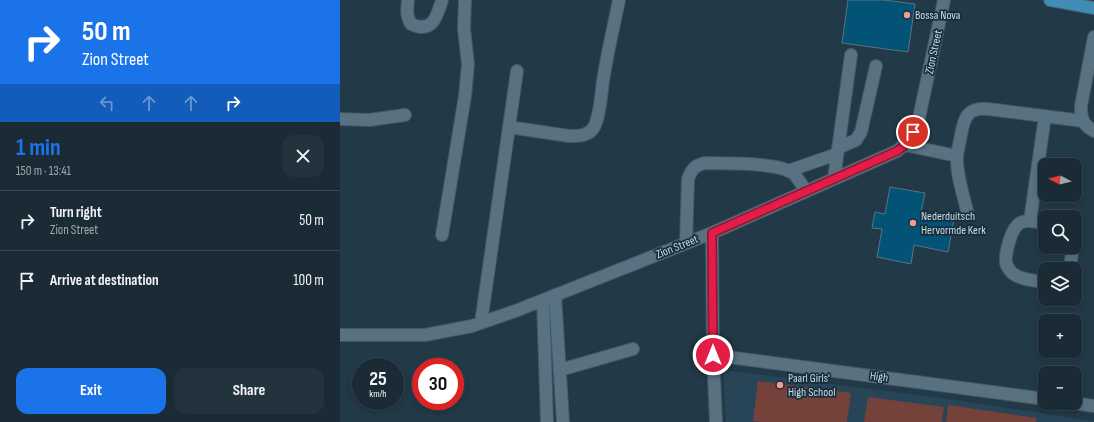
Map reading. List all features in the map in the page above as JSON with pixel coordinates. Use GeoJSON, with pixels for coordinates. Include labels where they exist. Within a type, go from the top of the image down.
{"type":"FeatureCollection","features":[{"type":"Feature","properties":{"kind":"main road"},"geometry":{"type":"LineString","coordinates":[[1050,0],[1094,8]]}},
{"type":"Feature","properties":{"kind":"street"},"geometry":{"type":"LineString","coordinates":[[408,0],[408,20],[411,24],[421,27],[432,23],[437,16],[442,0]]}},
{"type":"Feature","properties":{"kind":"street"},"geometry":{"type":"LineString","coordinates":[[442,235],[468,64],[464,29],[465,0]]}},
{"type":"Feature","properties":{"kind":"street"},"geometry":{"type":"LineString","coordinates":[[508,127],[570,136],[579,136],[589,133],[594,126],[598,115],[605,66],[619,0]]}},
{"type":"Feature","properties":{"kind":"street","name":"Zion Street"},"geometry":{"type":"LineString","coordinates":[[340,335],[425,335],[472,326],[543,300],[712,233],[897,151],[905,145],[919,118],[944,0]]}},
{"type":"Feature","properties":{"kind":"street"},"geometry":{"type":"LineString","coordinates":[[1094,37],[1081,106],[1081,116],[1083,122],[1087,127],[1094,131]]}},
{"type":"Feature","properties":{"kind":"street"},"geometry":{"type":"LineString","coordinates":[[834,179],[851,55]]}},
{"type":"Feature","properties":{"kind":"street"},"geometry":{"type":"LineString","coordinates":[[788,171],[838,151],[856,140],[861,132],[876,66]]}},
{"type":"Feature","properties":{"kind":"street"},"geometry":{"type":"LineString","coordinates":[[481,323],[517,71]]}},
{"type":"Feature","properties":{"kind":"street"},"geometry":{"type":"LineString","coordinates":[[967,211],[958,173],[957,156],[963,124],[972,110],[978,108],[988,109],[1083,122]]}},
{"type":"Feature","properties":{"kind":"street"},"geometry":{"type":"LineString","coordinates":[[340,119],[369,120],[405,115]]}},
{"type":"Feature","properties":{"kind":"street"},"geometry":{"type":"LineString","coordinates":[[1030,221],[1045,116]]}},
{"type":"Feature","properties":{"kind":"street"},"geometry":{"type":"LineString","coordinates":[[905,145],[957,156]]}},
{"type":"Feature","properties":{"kind":"street"},"geometry":{"type":"LineString","coordinates":[[686,243],[688,179],[694,167],[705,163],[756,165],[778,168],[788,171],[796,177],[806,191]]}},
{"type":"Feature","properties":{"kind":"street"},"geometry":{"type":"LineString","coordinates":[[1038,223],[1030,221],[1020,223],[1013,231],[1009,240],[1006,262],[1008,269],[1014,275],[1025,279],[1038,281]]}},
{"type":"Feature","properties":{"kind":"street"},"geometry":{"type":"LineString","coordinates":[[712,233],[713,355],[716,422]]}},
{"type":"Feature","properties":{"kind":"street"},"geometry":{"type":"LineString","coordinates":[[555,295],[563,422]]}},
{"type":"Feature","properties":{"kind":"street"},"geometry":{"type":"LineString","coordinates":[[543,300],[547,422]]}},
{"type":"Feature","properties":{"kind":"street"},"geometry":{"type":"LineString","coordinates":[[560,370],[633,349]]}},
{"type":"Feature","properties":{"kind":"street","name":"High"},"geometry":{"type":"LineString","coordinates":[[713,355],[1038,398]]}},
{"type":"Feature","properties":{"kind":"street"},"geometry":{"type":"LineString","coordinates":[[1082,404],[1094,406]]}},
{"type":"Feature","properties":{"kind":"shaded area","name":"Paarl Girls' High School"},"geometry":{"type":"Polygon","coordinates":[[[723,370],[949,399],[1094,422],[726,422],[723,370]]]}},
{"type":"Feature","properties":{"kind":"shaded area"},"geometry":{"type":"Polygon","coordinates":[[[758,381],[851,393],[847,422],[753,421],[758,381]]]}},
{"type":"Feature","properties":{"kind":"shaded area"},"geometry":{"type":"Polygon","coordinates":[[[868,397],[944,407],[942,422],[864,422],[868,397]]]}},
{"type":"Feature","properties":{"kind":"shaded area"},"geometry":{"type":"Polygon","coordinates":[[[948,405],[1037,418],[1036,422],[946,422],[948,405]]]}},
{"type":"Feature","properties":{"kind":"building"},"geometry":{"type":"Polygon","coordinates":[[[848,0],[884,0],[915,4],[908,52],[842,43],[848,0]]]}},
{"type":"Feature","properties":{"kind":"building","name":"Nederduitsch Hervormde Kerk"},"geometry":{"type":"Polygon","coordinates":[[[890,187],[925,193],[921,212],[954,218],[948,252],[914,245],[911,264],[877,257],[882,229],[872,228],[875,212],[885,214],[890,187]]]}},
{"type":"Feature","properties":{"kind":"place","name":"Bossa Nova"},"geometry":{"type":"Point","coordinates":[907,15]}},
{"type":"Feature","properties":{"kind":"place","name":"Nederduitsch Hervormde Kerk"},"geometry":{"type":"Point","coordinates":[913,223]}},
{"type":"Feature","properties":{"kind":"place","name":"Paarl Girls' High School"},"geometry":{"type":"Point","coordinates":[780,385]}},
{"type":"Feature","properties":{"kind":"route"},"geometry":{"type":"LineString","coordinates":[[713,355],[712,233],[897,151],[905,145],[913,132]]}}]}
